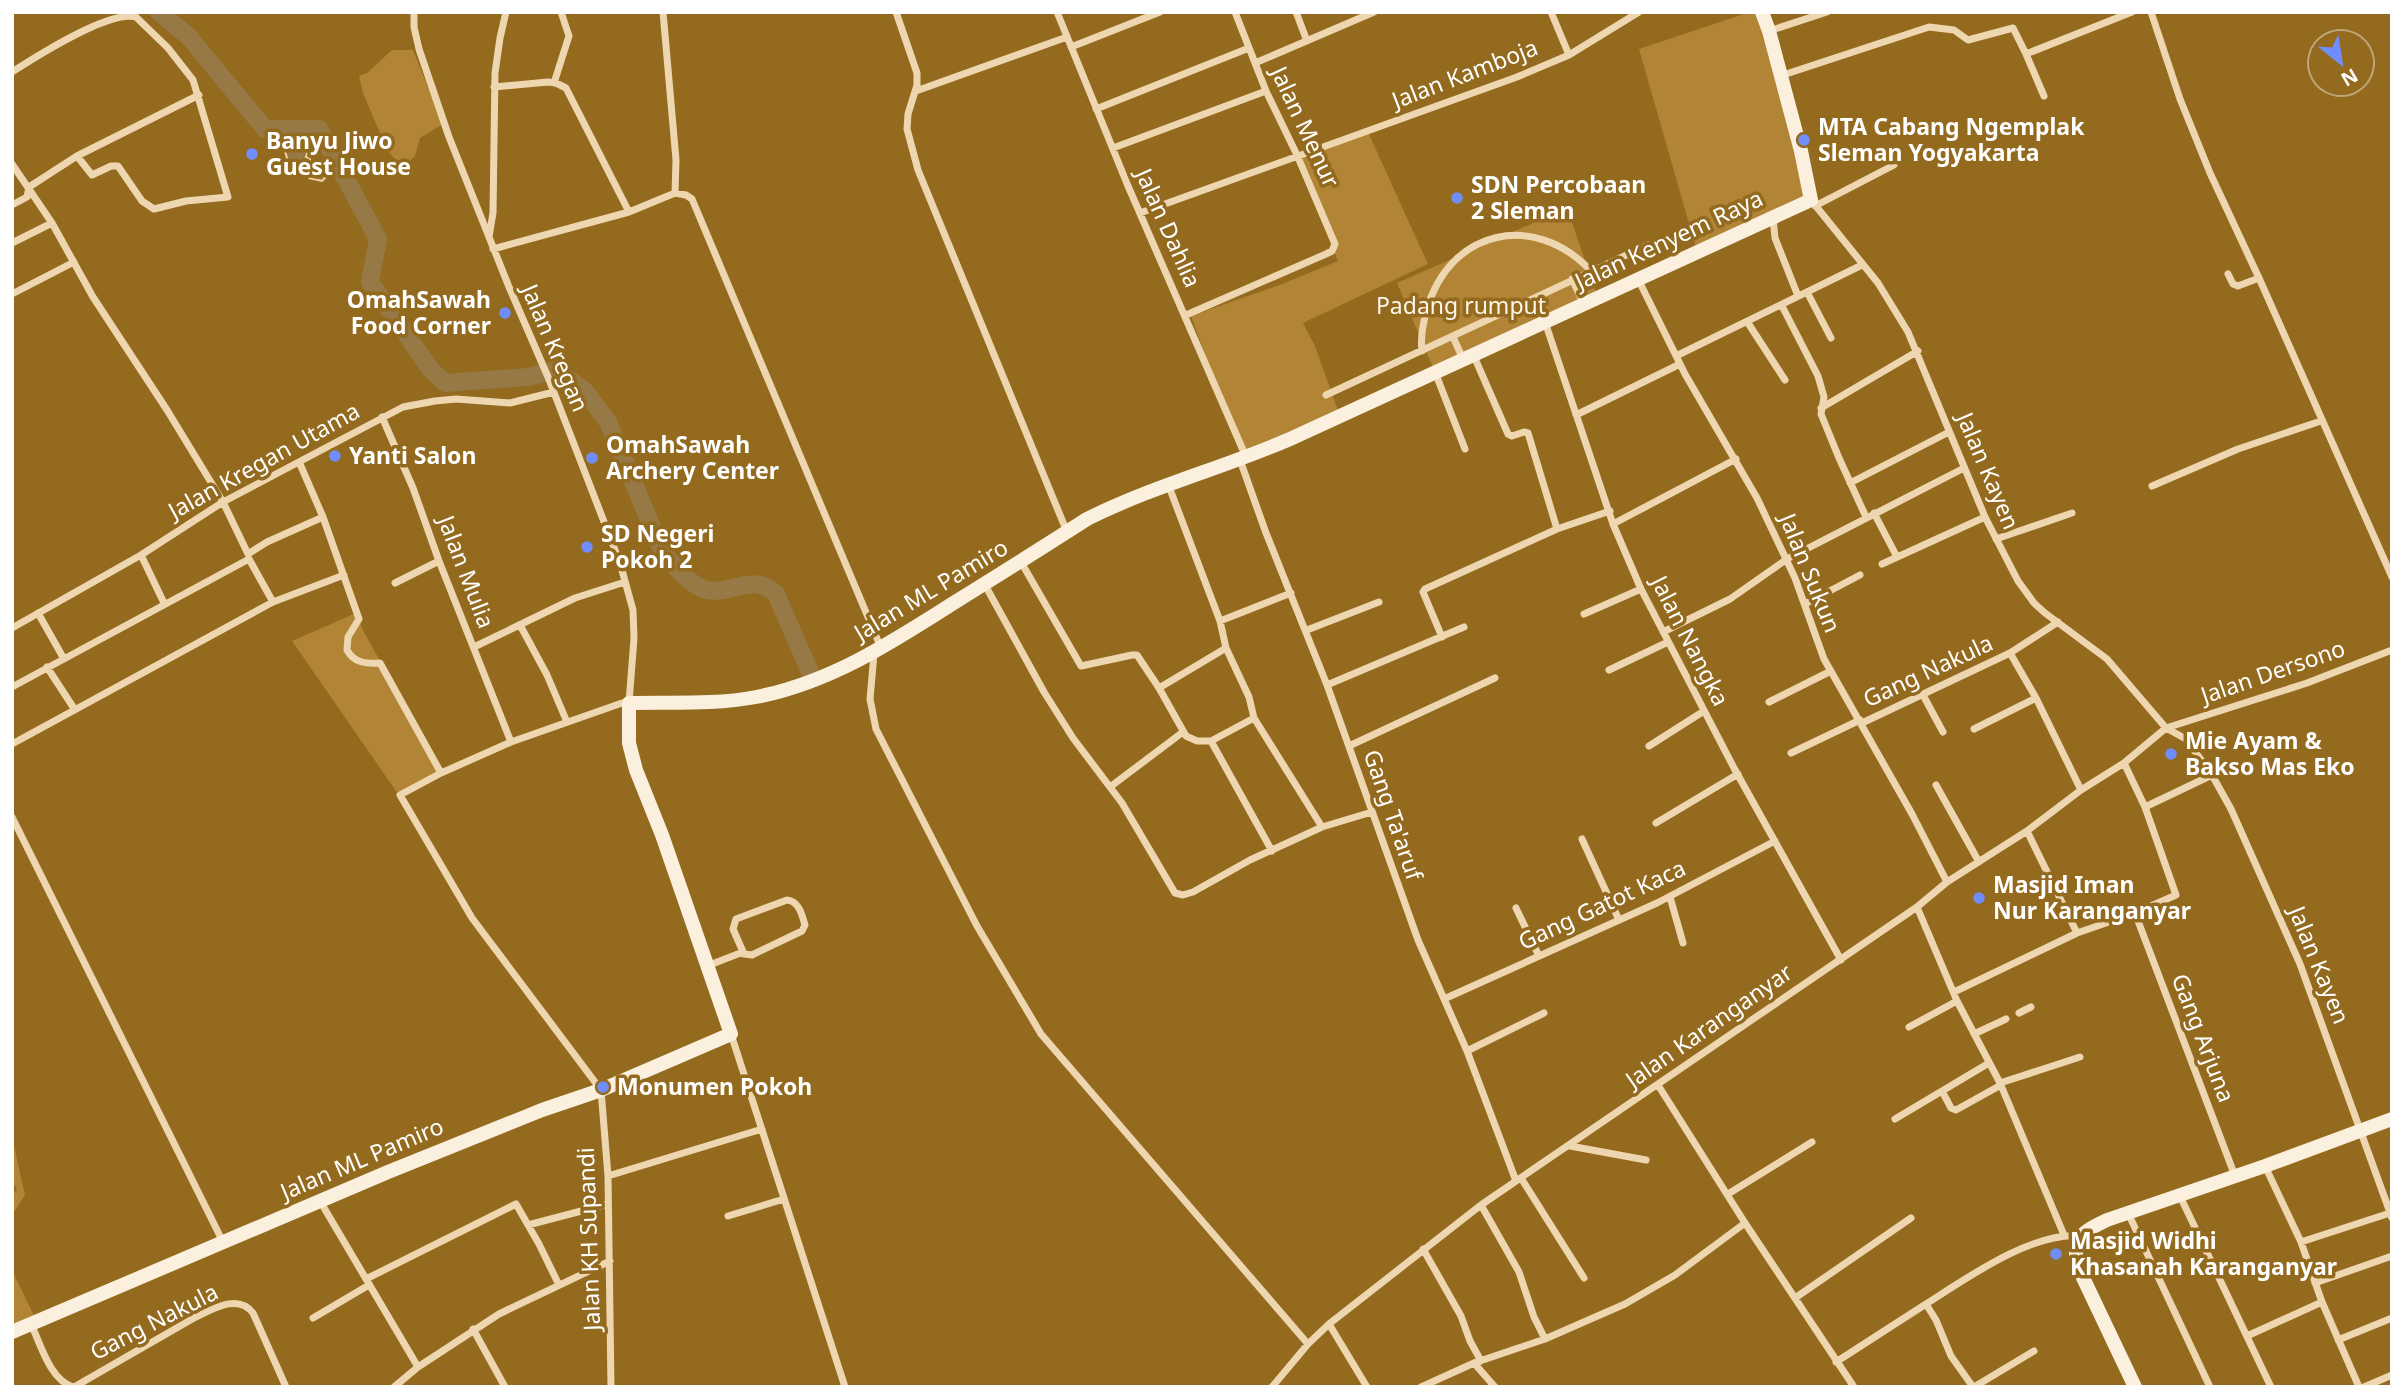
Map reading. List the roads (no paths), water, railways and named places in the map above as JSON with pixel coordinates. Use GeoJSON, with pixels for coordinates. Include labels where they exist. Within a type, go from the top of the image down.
{"type":"FeatureCollection","features":[{"type":"Feature","properties":{"kind":"street","name":"Jalan Kregan"},"geometry":{"type":"LineString","coordinates":[[414,12],[419,49],[436,99],[493,249],[548,377],[612,539],[633,610],[634,638],[629,703]]}},
{"type":"Feature","properties":{"kind":"street"},"geometry":{"type":"LineString","coordinates":[[489,238],[494,213],[495,61],[506,12]]}},
{"type":"Feature","properties":{"kind":"street"},"geometry":{"type":"LineString","coordinates":[[554,83],[569,36],[562,12]]}},
{"type":"Feature","properties":{"kind":"street"},"geometry":{"type":"LineString","coordinates":[[663,12],[676,160],[675,193]]}},
{"type":"Feature","properties":{"kind":"street"},"geometry":{"type":"LineString","coordinates":[[896,12],[917,73],[916,91],[908,114],[907,129],[918,170],[1067,532]]}},
{"type":"Feature","properties":{"kind":"street","name":"Jalan Dahlia"},"geometry":{"type":"LineString","coordinates":[[1057,12],[1140,213],[1186,315],[1243,459]]}},
{"type":"Feature","properties":{"kind":"street"},"geometry":{"type":"LineString","coordinates":[[1071,47],[1160,12]]}},
{"type":"Feature","properties":{"kind":"street","name":"Jalan Menur"},"geometry":{"type":"LineString","coordinates":[[1186,315],[1335,248],[1334,239],[1266,91],[1235,12]]}},
{"type":"Feature","properties":{"kind":"street"},"geometry":{"type":"LineString","coordinates":[[1296,12],[1307,41]]}},
{"type":"Feature","properties":{"kind":"street"},"geometry":{"type":"LineString","coordinates":[[1255,63],[1374,12]]}},
{"type":"Feature","properties":{"kind":"street"},"geometry":{"type":"LineString","coordinates":[[1551,12],[1569,55]]}},
{"type":"Feature","properties":{"kind":"street","name":"Jalan Kamboja"},"geometry":{"type":"LineString","coordinates":[[1140,213],[1297,155],[1461,99],[1569,55],[1639,12]]}},
{"type":"Feature","properties":{"kind":"street"},"geometry":{"type":"LineString","coordinates":[[1762,12],[1813,203],[1894,165]]}},
{"type":"Feature","properties":{"kind":"street"},"geometry":{"type":"LineString","coordinates":[[1769,32],[1827,12]]}},
{"type":"Feature","properties":{"kind":"street"},"geometry":{"type":"LineString","coordinates":[[2026,54],[2133,12]]}},
{"type":"Feature","properties":{"kind":"street"},"geometry":{"type":"LineString","coordinates":[[2151,12],[2191,129],[2392,577]]}},
{"type":"Feature","properties":{"kind":"street"},"geometry":{"type":"LineString","coordinates":[[12,72],[86,30],[135,14],[193,80],[228,197],[186,201],[154,209],[142,201],[118,166],[111,166],[92,175],[77,156]]}},
{"type":"Feature","properties":{"kind":"street"},"geometry":{"type":"LineString","coordinates":[[1780,76],[1929,27],[1954,30],[1968,40],[2013,28],[2044,96]]}},
{"type":"Feature","properties":{"kind":"street"},"geometry":{"type":"LineString","coordinates":[[916,91],[1067,37]]}},
{"type":"Feature","properties":{"kind":"street"},"geometry":{"type":"LineString","coordinates":[[1096,109],[1249,48]]}},
{"type":"Feature","properties":{"kind":"street"},"geometry":{"type":"LineString","coordinates":[[494,87],[528,82],[554,83],[569,91],[629,212]]}},
{"type":"Feature","properties":{"kind":"street"},"geometry":{"type":"LineString","coordinates":[[1113,148],[1266,91]]}},
{"type":"Feature","properties":{"kind":"street"},"geometry":{"type":"LineString","coordinates":[[12,205],[27,197],[29,187],[77,156],[199,95]]}},
{"type":"Feature","properties":{"kind":"street"},"geometry":{"type":"LineString","coordinates":[[12,164],[52,223],[93,297],[223,502],[248,554],[267,542],[323,517]]}},
{"type":"Feature","properties":{"kind":"street"},"geometry":{"type":"LineString","coordinates":[[493,249],[629,212],[675,193],[692,199],[877,651],[870,699],[876,729],[977,926],[1041,1034],[1308,1344]]}},
{"type":"Feature","properties":{"kind":"street","name":"Jalan Kenyem Raya"},"geometry":{"type":"LineString","coordinates":[[1243,459],[1773,216],[1813,203]]}},
{"type":"Feature","properties":{"kind":"street","name":"Jalan Kayen"},"geometry":{"type":"LineString","coordinates":[[1813,203],[1890,302],[1918,351],[1985,517],[2027,594],[2045,613],[2107,659],[2166,729],[2186,738],[2212,775],[2231,809],[2300,964],[2391,1215]]}},
{"type":"Feature","properties":{"kind":"street"},"geometry":{"type":"LineString","coordinates":[[1773,216],[1774,238],[1798,296]]}},
{"type":"Feature","properties":{"kind":"street"},"geometry":{"type":"LineString","coordinates":[[12,243],[52,223]]}},
{"type":"Feature","properties":{"kind":"street"},"geometry":{"type":"LineString","coordinates":[[1422,351],[1423,325],[1433,289],[1449,264],[1483,241],[1518,235],[1543,239],[1571,252],[1591,271]]}},
{"type":"Feature","properties":{"kind":"street"},"geometry":{"type":"LineString","coordinates":[[1326,395],[1647,245]]}},
{"type":"Feature","properties":{"kind":"street"},"geometry":{"type":"LineString","coordinates":[[12,294],[74,262]]}},
{"type":"Feature","properties":{"kind":"street"},"geometry":{"type":"LineString","coordinates":[[1676,356],[1862,265]]}},
{"type":"Feature","properties":{"kind":"street"},"geometry":{"type":"LineString","coordinates":[[2228,274],[2233,284],[2238,286],[2259,278]]}},
{"type":"Feature","properties":{"kind":"street"},"geometry":{"type":"LineString","coordinates":[[1572,279],[1584,304]]}},
{"type":"Feature","properties":{"kind":"street","name":"Jalan Sukun"},"geometry":{"type":"LineString","coordinates":[[1638,279],[1680,364],[1736,459],[1787,559],[1819,647],[1831,671],[1861,721],[1947,882]]}},
{"type":"Feature","properties":{"kind":"street"},"geometry":{"type":"LineString","coordinates":[[1807,292],[1831,338]]}},
{"type":"Feature","properties":{"kind":"street"},"geometry":{"type":"LineString","coordinates":[[1782,306],[1822,385],[1824,397],[1821,408],[1850,483],[1897,557]]}},
{"type":"Feature","properties":{"kind":"street","name":"Jalan Nangka"},"geometry":{"type":"LineString","coordinates":[[1545,322],[1613,524],[1641,589],[1704,711],[1841,960]]}},
{"type":"Feature","properties":{"kind":"street"},"geometry":{"type":"LineString","coordinates":[[1748,323],[1784,380]]}},
{"type":"Feature","properties":{"kind":"street"},"geometry":{"type":"LineString","coordinates":[[1453,337],[1468,356],[1508,434],[1512,436],[1528,433],[1557,530]]}},
{"type":"Feature","properties":{"kind":"street"},"geometry":{"type":"LineString","coordinates":[[1821,408],[1918,351]]}},
{"type":"Feature","properties":{"kind":"street"},"geometry":{"type":"LineString","coordinates":[[1576,415],[1680,364]]}},
{"type":"Feature","properties":{"kind":"street"},"geometry":{"type":"LineString","coordinates":[[1435,372],[1465,449]]}},
{"type":"Feature","properties":{"kind":"street","name":"Jalan Kregan Utama"},"geometry":{"type":"LineString","coordinates":[[12,628],[141,555],[223,502],[300,464],[403,407],[456,399],[510,403],[554,392]]}},
{"type":"Feature","properties":{"kind":"street","name":"Jalan Mulia"},"geometry":{"type":"LineString","coordinates":[[382,417],[418,499],[439,561],[511,742]]}},
{"type":"Feature","properties":{"kind":"street"},"geometry":{"type":"LineString","coordinates":[[2152,486],[2238,449],[2321,421]]}},
{"type":"Feature","properties":{"kind":"street"},"geometry":{"type":"LineString","coordinates":[[1850,483],[1949,432]]}},
{"type":"Feature","properties":{"kind":"street","name":"Jalan ML Pamiro"},"geometry":{"type":"LineString","coordinates":[[629,703],[709,702],[755,697],[814,680],[877,651],[1115,505],[1243,459]]}},
{"type":"Feature","properties":{"kind":"street","name":"Gang Ta'aruf"},"geometry":{"type":"LineString","coordinates":[[1243,459],[1266,533],[1307,629],[1418,940],[1467,1051],[1519,1180],[1584,1278]]}},
{"type":"Feature","properties":{"kind":"street"},"geometry":{"type":"LineString","coordinates":[[1613,524],[1736,459]]}},
{"type":"Feature","properties":{"kind":"street"},"geometry":{"type":"LineString","coordinates":[[300,464],[323,517],[359,619],[348,637],[347,650],[355,660],[380,663],[440,773]]}},
{"type":"Feature","properties":{"kind":"street"},"geometry":{"type":"LineString","coordinates":[[1663,632],[1730,599],[1787,559],[1964,467]]}},
{"type":"Feature","properties":{"kind":"street"},"geometry":{"type":"LineString","coordinates":[[1168,484],[1220,621],[1226,648],[1249,697],[1254,718],[1322,827]]}},
{"type":"Feature","properties":{"kind":"street"},"geometry":{"type":"LineString","coordinates":[[1442,637],[1424,589],[1557,530],[1610,511]]}},
{"type":"Feature","properties":{"kind":"street"},"geometry":{"type":"LineString","coordinates":[[1996,539],[2072,513]]}},
{"type":"Feature","properties":{"kind":"street"},"geometry":{"type":"LineString","coordinates":[[1882,564],[1985,517]]}},
{"type":"Feature","properties":{"kind":"street"},"geometry":{"type":"LineString","coordinates":[[141,555],[164,603]]}},
{"type":"Feature","properties":{"kind":"street"},"geometry":{"type":"LineString","coordinates":[[12,687],[249,559],[273,602]]}},
{"type":"Feature","properties":{"kind":"street"},"geometry":{"type":"LineString","coordinates":[[395,583],[439,561]]}},
{"type":"Feature","properties":{"kind":"street"},"geometry":{"type":"LineString","coordinates":[[1021,562],[1081,666],[1137,656],[1159,688],[1183,732],[1197,741],[1211,741],[1254,718]]}},
{"type":"Feature","properties":{"kind":"street"},"geometry":{"type":"LineString","coordinates":[[12,744],[273,602],[344,575]]}},
{"type":"Feature","properties":{"kind":"street"},"geometry":{"type":"LineString","coordinates":[[1805,604],[1860,575]]}},
{"type":"Feature","properties":{"kind":"street"},"geometry":{"type":"LineString","coordinates":[[474,647],[575,598],[625,582]]}},
{"type":"Feature","properties":{"kind":"street"},"geometry":{"type":"LineString","coordinates":[[985,585],[1044,692],[1073,738],[1122,803],[1171,889],[1177,894],[1193,892],[1322,827],[1372,812]]}},
{"type":"Feature","properties":{"kind":"street"},"geometry":{"type":"LineString","coordinates":[[1584,614],[1641,589]]}},
{"type":"Feature","properties":{"kind":"street"},"geometry":{"type":"LineString","coordinates":[[1220,621],[1291,593]]}},
{"type":"Feature","properties":{"kind":"street"},"geometry":{"type":"LineString","coordinates":[[1307,629],[1379,602]]}},
{"type":"Feature","properties":{"kind":"street"},"geometry":{"type":"LineString","coordinates":[[38,613],[64,659]]}},
{"type":"Feature","properties":{"kind":"street","name":"Gang Nakula"},"geometry":{"type":"LineString","coordinates":[[1791,753],[2010,653],[2058,622]]}},
{"type":"Feature","properties":{"kind":"street"},"geometry":{"type":"LineString","coordinates":[[520,625],[547,675],[567,722]]}},
{"type":"Feature","properties":{"kind":"street"},"geometry":{"type":"LineString","coordinates":[[1327,685],[1464,627]]}},
{"type":"Feature","properties":{"kind":"street"},"geometry":{"type":"LineString","coordinates":[[1609,670],[1668,642]]}},
{"type":"Feature","properties":{"kind":"street"},"geometry":{"type":"LineString","coordinates":[[1159,688],[1226,648]]}},
{"type":"Feature","properties":{"kind":"street","name":"Jalan Dersono"},"geometry":{"type":"LineString","coordinates":[[2166,729],[2307,683],[2392,650]]}},
{"type":"Feature","properties":{"kind":"street","name":"Gang Nakula"},"geometry":{"type":"LineString","coordinates":[[2010,653],[2036,698],[2081,790]]}},
{"type":"Feature","properties":{"kind":"street"},"geometry":{"type":"LineString","coordinates":[[47,667],[75,710]]}},
{"type":"Feature","properties":{"kind":"street"},"geometry":{"type":"LineString","coordinates":[[1769,702],[1831,671]]}},
{"type":"Feature","properties":{"kind":"street"},"geometry":{"type":"LineString","coordinates":[[1349,746],[1495,678]]}},
{"type":"Feature","properties":{"kind":"street"},"geometry":{"type":"LineString","coordinates":[[1923,695],[1943,732]]}},
{"type":"Feature","properties":{"kind":"street"},"geometry":{"type":"LineString","coordinates":[[1974,729],[2036,698]]}},
{"type":"Feature","properties":{"kind":"street"},"geometry":{"type":"LineString","coordinates":[[601,1090],[472,918],[401,796],[403,792],[440,773],[511,742],[622,703],[629,703],[627,730],[636,769],[662,835],[731,1034],[845,1387]]}},
{"type":"Feature","properties":{"kind":"street"},"geometry":{"type":"LineString","coordinates":[[1649,746],[1704,711]]}},
{"type":"Feature","properties":{"kind":"street","name":"Jalan Karanganyar"},"geometry":{"type":"LineString","coordinates":[[1272,1387],[1308,1344],[1329,1324],[1480,1205],[1917,908],[1947,882],[2027,831],[2081,790],[2124,763],[2166,729]]}},
{"type":"Feature","properties":{"kind":"street"},"geometry":{"type":"LineString","coordinates":[[1110,787],[1183,732]]}},
{"type":"Feature","properties":{"kind":"street"},"geometry":{"type":"LineString","coordinates":[[1211,741],[1272,851]]}},
{"type":"Feature","properties":{"kind":"street"},"geometry":{"type":"LineString","coordinates":[[1954,992],[2077,933],[2135,913],[2176,895],[2144,807],[2124,763]]}},
{"type":"Feature","properties":{"kind":"street"},"geometry":{"type":"LineString","coordinates":[[1656,823],[1738,774]]}},
{"type":"Feature","properties":{"kind":"street"},"geometry":{"type":"LineString","coordinates":[[2144,807],[2212,775]]}},
{"type":"Feature","properties":{"kind":"street"},"geometry":{"type":"LineString","coordinates":[[1936,785],[1979,862]]}},
{"type":"Feature","properties":{"kind":"street"},"geometry":{"type":"LineString","coordinates":[[12,817],[223,1242]]}},
{"type":"Feature","properties":{"kind":"street"},"geometry":{"type":"LineString","coordinates":[[2027,831],[2077,933]]}},
{"type":"Feature","properties":{"kind":"street"},"geometry":{"type":"LineString","coordinates":[[1581,839],[1619,920]]}},
{"type":"Feature","properties":{"kind":"street","name":"Gang Gatot Kaca"},"geometry":{"type":"LineString","coordinates":[[1444,999],[1670,897],[1775,841]]}},
{"type":"Feature","properties":{"kind":"street"},"geometry":{"type":"LineString","coordinates":[[1670,897],[1683,943]]}},
{"type":"Feature","properties":{"kind":"street"},"geometry":{"type":"LineString","coordinates":[[788,900],[796,903],[805,925],[800,933],[752,955],[747,956],[743,952],[733,929],[736,919],[788,900]]}},
{"type":"Feature","properties":{"kind":"street"},"geometry":{"type":"LineString","coordinates":[[1516,908],[1539,956]]}},
{"type":"Feature","properties":{"kind":"street"},"geometry":{"type":"LineString","coordinates":[[1917,908],[1957,1001],[2001,1084],[2064,1235]]}},
{"type":"Feature","properties":{"kind":"street","name":"Gang Arjuna"},"geometry":{"type":"LineString","coordinates":[[2135,913],[2235,1176]]}},
{"type":"Feature","properties":{"kind":"street"},"geometry":{"type":"LineString","coordinates":[[707,966],[743,952]]}},
{"type":"Feature","properties":{"kind":"street"},"geometry":{"type":"LineString","coordinates":[[1909,1027],[1957,1001]]}},
{"type":"Feature","properties":{"kind":"street"},"geometry":{"type":"LineString","coordinates":[[2019,1013],[2031,1007]]}},
{"type":"Feature","properties":{"kind":"street"},"geometry":{"type":"LineString","coordinates":[[1467,1051],[1544,1013]]}},
{"type":"Feature","properties":{"kind":"street"},"geometry":{"type":"LineString","coordinates":[[1974,1034],[2006,1019]]}},
{"type":"Feature","properties":{"kind":"street","name":"Jalan ML Pamiro"},"geometry":{"type":"LineString","coordinates":[[12,1332],[320,1201],[542,1110],[601,1090],[731,1034]]}},
{"type":"Feature","properties":{"kind":"street"},"geometry":{"type":"LineString","coordinates":[[1941,1091],[1951,1108],[1956,1110],[2001,1084],[2080,1057]]}},
{"type":"Feature","properties":{"kind":"street"},"geometry":{"type":"LineString","coordinates":[[1895,1119],[1989,1063]]}},
{"type":"Feature","properties":{"kind":"street"},"geometry":{"type":"LineString","coordinates":[[1658,1086],[1854,1387]]}},
{"type":"Feature","properties":{"kind":"street","name":"Jalan KH Supandi"},"geometry":{"type":"LineString","coordinates":[[601,1090],[608,1176],[611,1387]]}},
{"type":"Feature","properties":{"kind":"street"},"geometry":{"type":"LineString","coordinates":[[2135,1387],[2077,1265],[2074,1250],[2081,1236],[2092,1227],[2128,1213],[2392,1119]]}},
{"type":"Feature","properties":{"kind":"street"},"geometry":{"type":"LineString","coordinates":[[608,1176],[762,1129]]}},
{"type":"Feature","properties":{"kind":"street"},"geometry":{"type":"LineString","coordinates":[[1728,1194],[1812,1142]]}},
{"type":"Feature","properties":{"kind":"street"},"geometry":{"type":"LineString","coordinates":[[1569,1146],[1646,1160]]}},
{"type":"Feature","properties":{"kind":"street"},"geometry":{"type":"LineString","coordinates":[[2265,1166],[2301,1242],[2322,1302],[2361,1387],[2392,1375]]}},
{"type":"Feature","properties":{"kind":"street"},"geometry":{"type":"LineString","coordinates":[[2180,1196],[2271,1387]]}},
{"type":"Feature","properties":{"kind":"street"},"geometry":{"type":"LineString","coordinates":[[728,1216],[784,1199]]}},
{"type":"Feature","properties":{"kind":"street"},"geometry":{"type":"LineString","coordinates":[[320,1201],[418,1367]]}},
{"type":"Feature","properties":{"kind":"street"},"geometry":{"type":"LineString","coordinates":[[528,1224],[608,1204]]}},
{"type":"Feature","properties":{"kind":"street"},"geometry":{"type":"LineString","coordinates":[[313,1318],[367,1282],[512,1205],[518,1205],[559,1285]]}},
{"type":"Feature","properties":{"kind":"street"},"geometry":{"type":"LineString","coordinates":[[1480,1205],[1519,1272],[1534,1317],[1545,1339]]}},
{"type":"Feature","properties":{"kind":"street"},"geometry":{"type":"LineString","coordinates":[[2128,1213],[2210,1387]]}},
{"type":"Feature","properties":{"kind":"street"},"geometry":{"type":"LineString","coordinates":[[2301,1242],[2391,1215]]}},
{"type":"Feature","properties":{"kind":"street"},"geometry":{"type":"LineString","coordinates":[[1795,1298],[1911,1218]]}},
{"type":"Feature","properties":{"kind":"street"},"geometry":{"type":"LineString","coordinates":[[1421,1387],[1478,1362],[1545,1339],[1625,1304],[1659,1285],[1745,1223]]}},
{"type":"Feature","properties":{"kind":"street"},"geometry":{"type":"LineString","coordinates":[[1836,1362],[1926,1304],[2030,1245],[2064,1235],[2081,1236]]}},
{"type":"Feature","properties":{"kind":"street"},"geometry":{"type":"LineString","coordinates":[[1423,1249],[1463,1318],[1478,1362],[1494,1387]]}},
{"type":"Feature","properties":{"kind":"street"},"geometry":{"type":"LineString","coordinates":[[2315,1283],[2392,1256]]}},
{"type":"Feature","properties":{"kind":"street"},"geometry":{"type":"LineString","coordinates":[[395,1386],[473,1329],[518,1304],[610,1261]]}},
{"type":"Feature","properties":{"kind":"street","name":"Gang Nakula"},"geometry":{"type":"LineString","coordinates":[[73,1387],[194,1318],[212,1309],[237,1302],[247,1304],[253,1313],[286,1387]]}},
{"type":"Feature","properties":{"kind":"street"},"geometry":{"type":"LineString","coordinates":[[2247,1336],[2322,1302]]}},
{"type":"Feature","properties":{"kind":"street"},"geometry":{"type":"LineString","coordinates":[[1926,1304],[1951,1356],[1973,1387],[2034,1351]]}},
{"type":"Feature","properties":{"kind":"street"},"geometry":{"type":"LineString","coordinates":[[2338,1339],[2392,1318]]}},
{"type":"Feature","properties":{"kind":"street"},"geometry":{"type":"LineString","coordinates":[[31,1324],[57,1377],[63,1384],[73,1387]]}},
{"type":"Feature","properties":{"kind":"street"},"geometry":{"type":"LineString","coordinates":[[1329,1324],[1367,1387]]}},
{"type":"Feature","properties":{"kind":"street"},"geometry":{"type":"LineString","coordinates":[[473,1329],[505,1387]]}},
{"type":"Feature","properties":{"kind":"street"},"geometry":{"type":"LineString","coordinates":[[1279,1378],[1287,1387]]}},
{"type":"Feature","properties":{"kind":"waterway"},"geometry":{"type":"LineString","coordinates":[[159,12],[189,37],[265,129],[319,129],[378,239],[370,282],[431,370],[445,383],[528,377],[556,370],[584,390],[608,422],[660,546],[668,558],[680,572],[701,588],[716,591],[750,584],[767,588],[776,594],[810,672]]}},
{"type":"Feature","properties":{"kind":"place","name":"MTA Cabang Ngemplak Sleman Yogyakarta"},"geometry":{"type":"Point","coordinates":[1804,140]}},
{"type":"Feature","properties":{"kind":"place","name":"Banyu Jiwo Guest House"},"geometry":{"type":"Point","coordinates":[252,154]}},
{"type":"Feature","properties":{"kind":"place","name":"SDN Percobaan 2 Sleman"},"geometry":{"type":"Point","coordinates":[1457,198]}},
{"type":"Feature","properties":{"kind":"place","name":"OmahSawah Food Corner"},"geometry":{"type":"Point","coordinates":[505,313]}},
{"type":"Feature","properties":{"kind":"place","name":"Yanti Salon"},"geometry":{"type":"Point","coordinates":[335,456]}},
{"type":"Feature","properties":{"kind":"place","name":"OmahSawah Archery Center"},"geometry":{"type":"Point","coordinates":[592,458]}},
{"type":"Feature","properties":{"kind":"place","name":"SD Negeri Pokoh 2"},"geometry":{"type":"Point","coordinates":[587,547]}},
{"type":"Feature","properties":{"kind":"place","name":"Mie Ayam & Bakso Mas Eko"},"geometry":{"type":"Point","coordinates":[2171,754]}},
{"type":"Feature","properties":{"kind":"place","name":"Masjid Iman Nur Karanganyar"},"geometry":{"type":"Point","coordinates":[1979,898]}},
{"type":"Feature","properties":{"kind":"place","name":"Monumen Pokoh"},"geometry":{"type":"Point","coordinates":[603,1087]}},
{"type":"Feature","properties":{"kind":"place","name":"Masjid Widhi Khasanah Karanganyar"},"geometry":{"type":"Point","coordinates":[2056,1254]}},
{"type":"Feature","properties":{"kind":"park label","name":"Padang rumput"},"geometry":{"type":"Point","coordinates":[1461,306]}}]}
